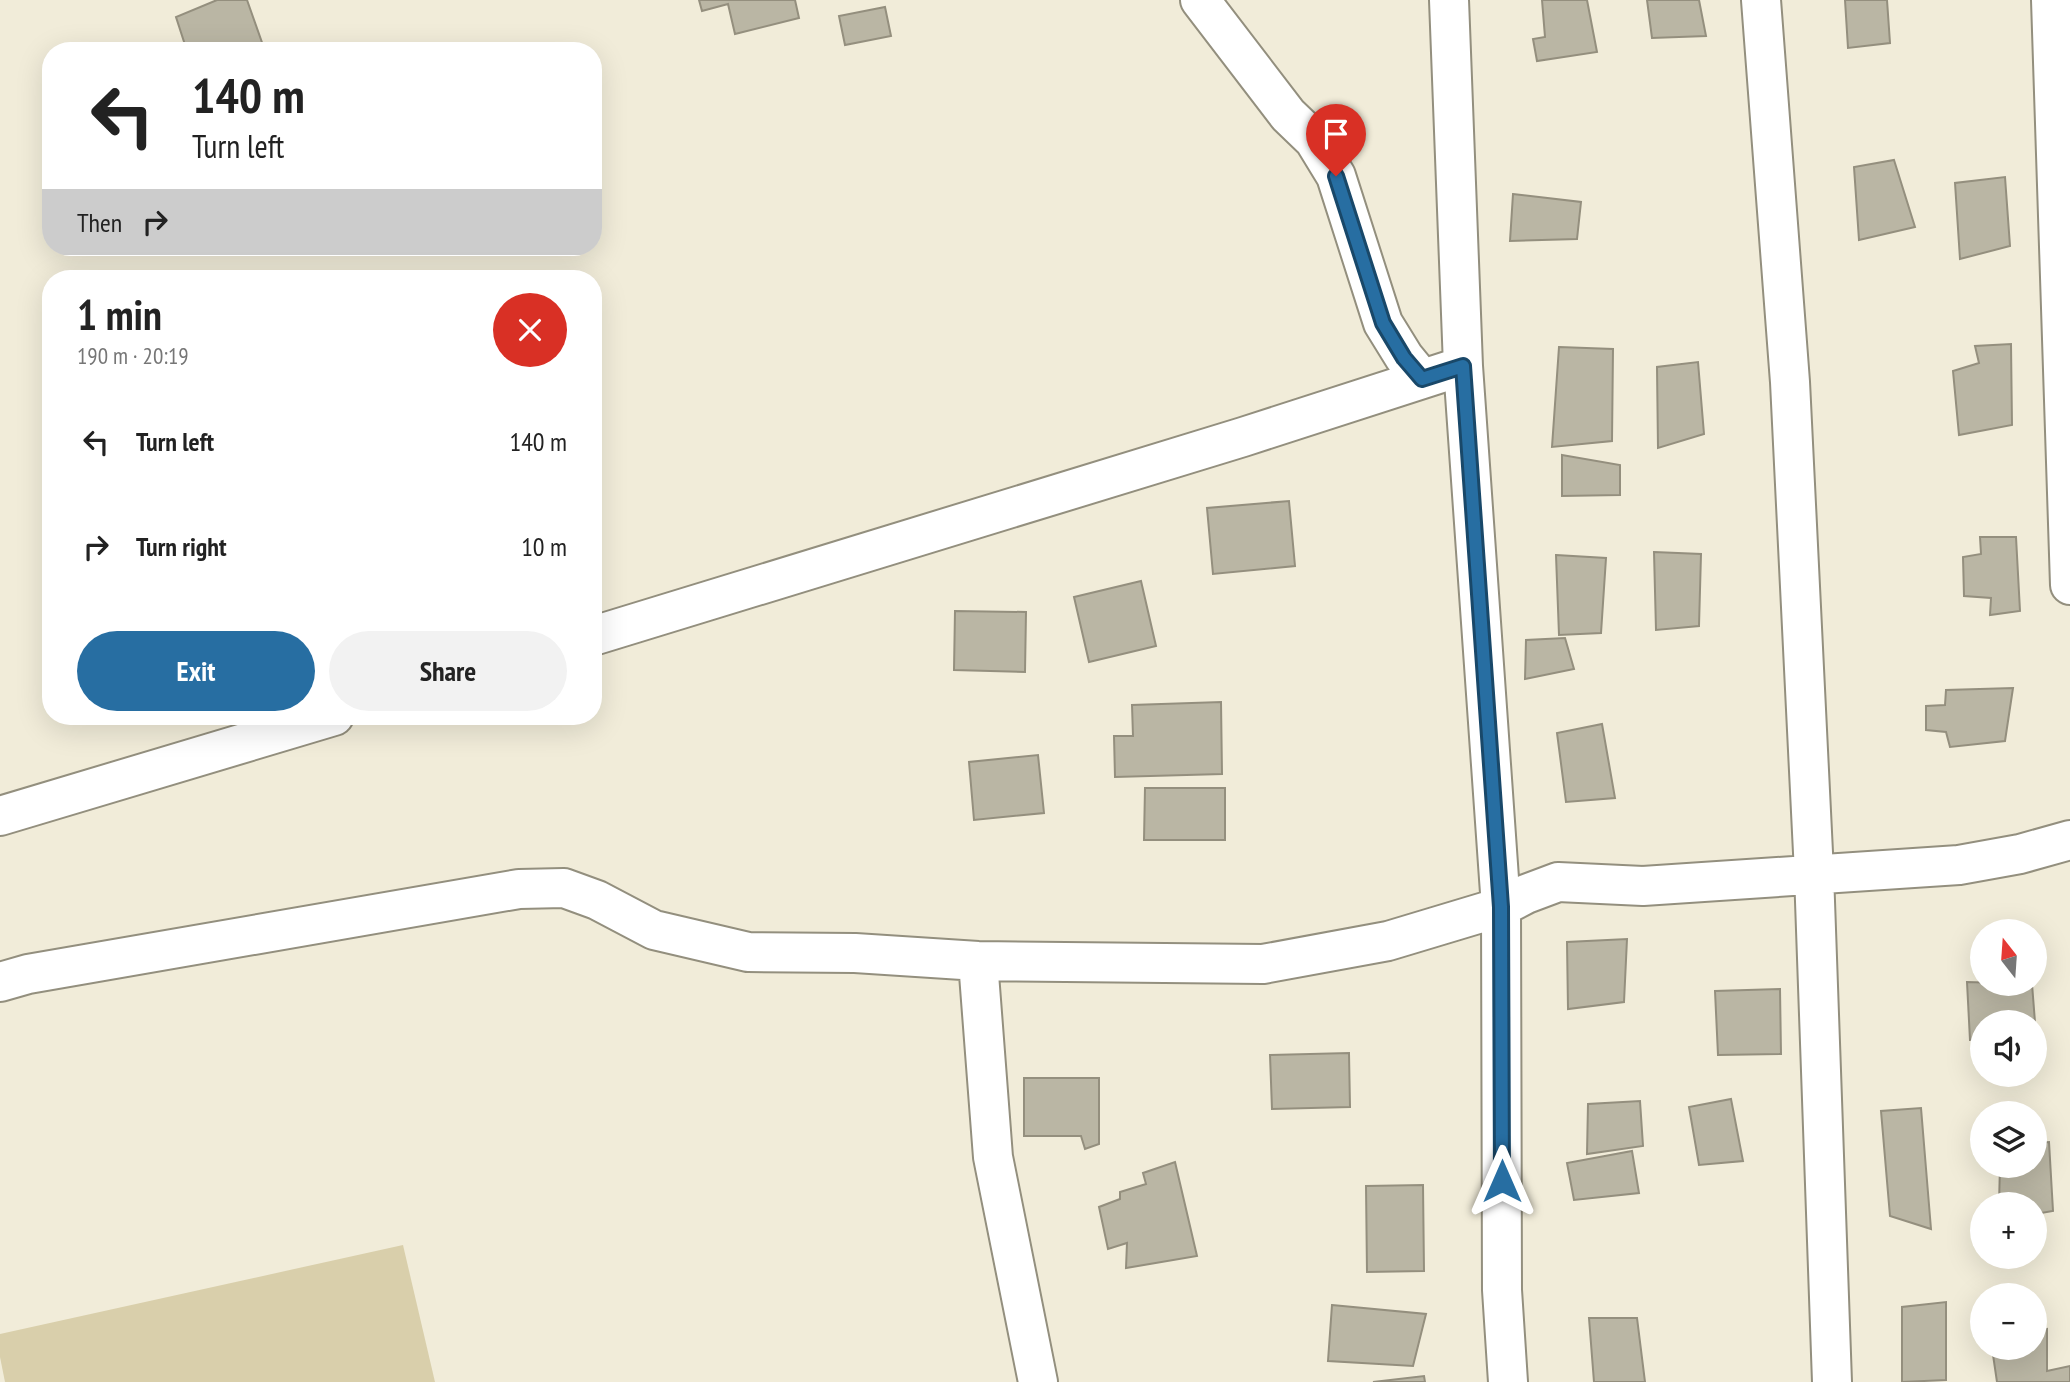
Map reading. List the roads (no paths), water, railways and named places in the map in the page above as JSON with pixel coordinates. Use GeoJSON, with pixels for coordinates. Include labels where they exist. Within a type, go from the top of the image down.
{"type":"FeatureCollection","features":[{"type":"Feature","properties":{"kind":"street"},"geometry":{"type":"LineString","coordinates":[[1200,0],[1288,115],[1314,140],[1336,176],[1383,323],[1404,358],[1422,379]]}},
{"type":"Feature","properties":{"kind":"street"},"geometry":{"type":"LineString","coordinates":[[1449,0],[1463,366],[1501,907],[1502,1290],[1508,1382]]}},
{"type":"Feature","properties":{"kind":"street"},"geometry":{"type":"LineString","coordinates":[[1761,0],[1790,382],[1814,873],[1832,1382]]}},
{"type":"Feature","properties":{"kind":"street"},"geometry":{"type":"LineString","coordinates":[[2051,0],[2070,585]]}},
{"type":"Feature","properties":{"kind":"street"},"geometry":{"type":"LineString","coordinates":[[602,633],[1216,445],[1463,366]]}},
{"type":"Feature","properties":{"kind":"street"},"geometry":{"type":"LineString","coordinates":[[0,816],[304,725]]}},
{"type":"Feature","properties":{"kind":"street"},"geometry":{"type":"LineString","coordinates":[[0,982],[28,974],[519,889],[564,888],[597,900],[654,930],[748,952],[855,953],[978,961],[1263,964],[1388,941],[1501,907],[1558,882],[1643,886],[1959,865],[2020,854],[2070,840]]}},
{"type":"Feature","properties":{"kind":"street"},"geometry":{"type":"LineString","coordinates":[[978,961],[993,1157],[1038,1382]]}}]}
